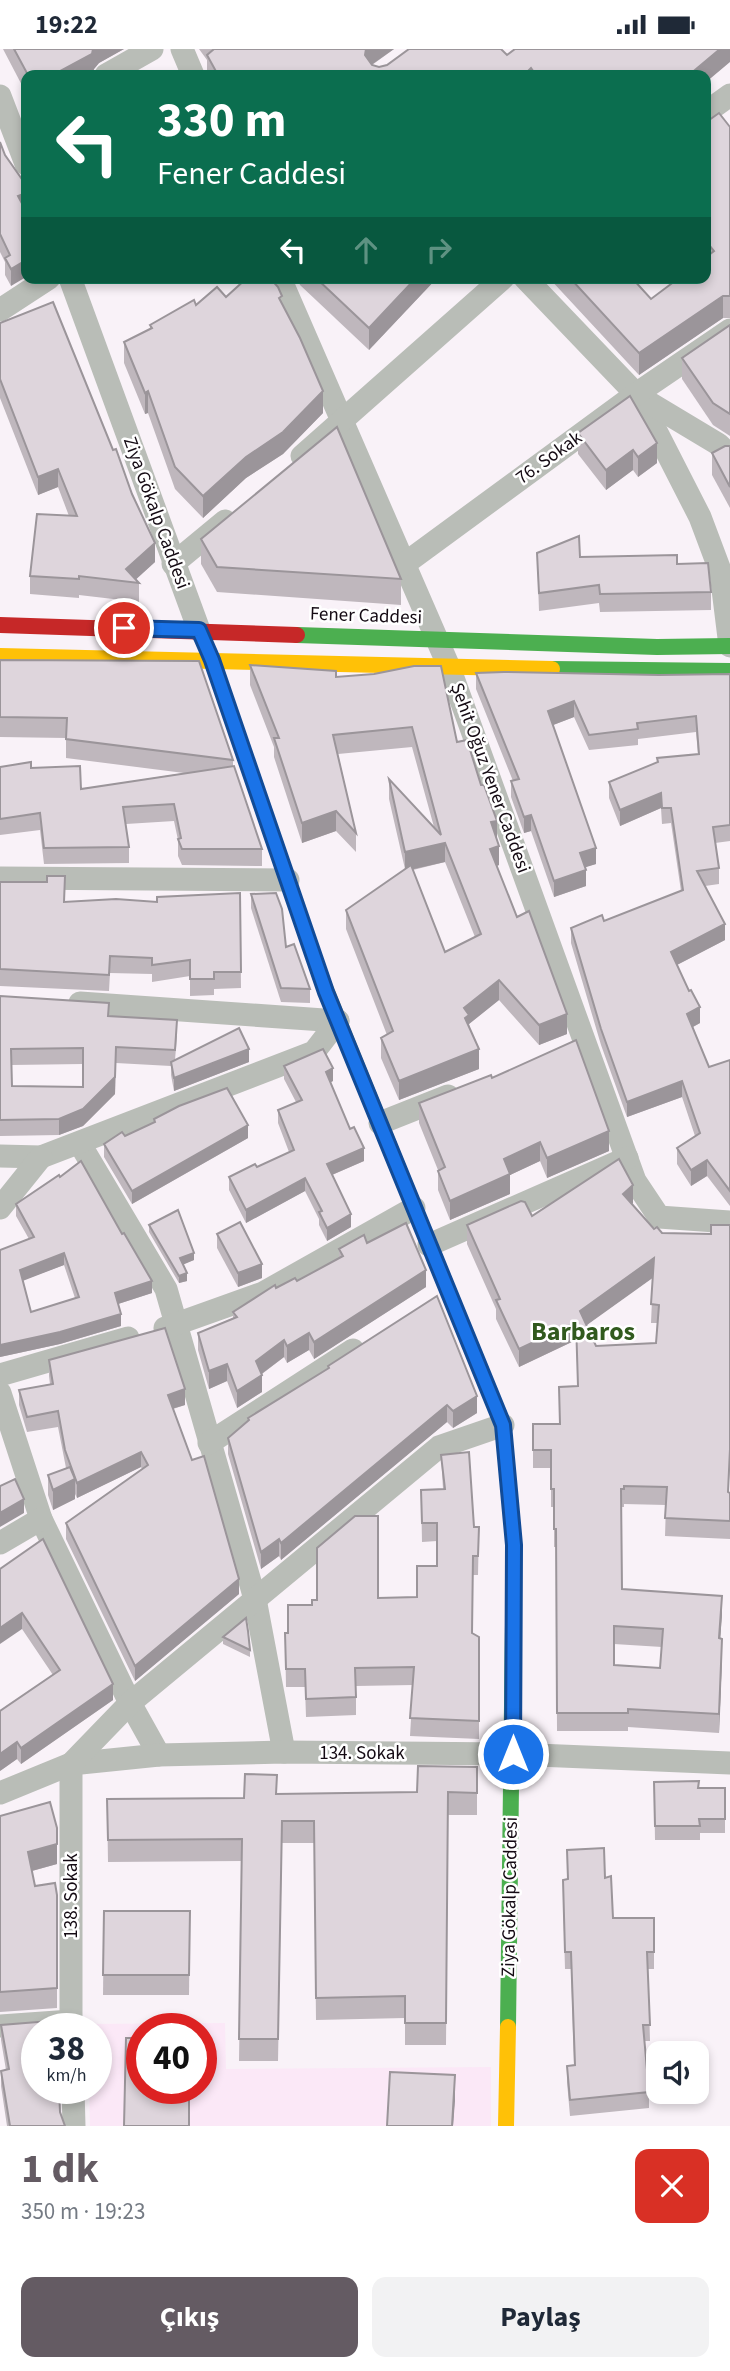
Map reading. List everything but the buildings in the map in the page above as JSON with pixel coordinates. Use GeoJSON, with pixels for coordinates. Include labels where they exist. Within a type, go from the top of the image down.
{"type":"FeatureCollection","features":[{"type":"Feature","properties":{"kind":"street"},"geometry":{"type":"LineString","coordinates":[[115,70],[152,49]]}},
{"type":"Feature","properties":{"kind":"street"},"geometry":{"type":"LineString","coordinates":[[181,49],[191,70]]}},
{"type":"Feature","properties":{"kind":"street"},"geometry":{"type":"LineString","coordinates":[[711,109],[730,95]]}},
{"type":"Feature","properties":{"kind":"street"},"geometry":{"type":"LineString","coordinates":[[0,96],[19,125]]}},
{"type":"Feature","properties":{"kind":"street"},"geometry":{"type":"LineString","coordinates":[[0,310],[41,284]]}},
{"type":"Feature","properties":{"kind":"street","name":"Ziya Gökalp Caddesi"},"geometry":{"type":"LineString","coordinates":[[72,284],[173,563],[212,660],[338,1021],[503,1425],[514,1545],[506,2126]]}},
{"type":"Feature","properties":{"kind":"street","name":"Şehit Oğuz Yener Caddesi"},"geometry":{"type":"LineString","coordinates":[[283,284],[449,667],[635,1181],[659,1217],[729,1221]]}},
{"type":"Feature","properties":{"kind":"street"},"geometry":{"type":"LineString","coordinates":[[289,467],[496,284]]}},
{"type":"Feature","properties":{"kind":"street"},"geometry":{"type":"LineString","coordinates":[[531,284],[636,394],[699,517],[721,573],[730,646]]}},
{"type":"Feature","properties":{"kind":"street","name":"76. Sokak"},"geometry":{"type":"LineString","coordinates":[[403,565],[636,394],[730,330]]}},
{"type":"Feature","properties":{"kind":"street"},"geometry":{"type":"LineString","coordinates":[[636,394],[726,445]]}},
{"type":"Feature","properties":{"kind":"street"},"geometry":{"type":"LineString","coordinates":[[173,563],[237,511]]}},
{"type":"Feature","properties":{"kind":"street","name":"Fener Caddesi"},"geometry":{"type":"LineString","coordinates":[[0,625],[657,647],[730,646]]}},
{"type":"Feature","properties":{"kind":"street"},"geometry":{"type":"LineString","coordinates":[[0,656],[659,672],[730,671]]}},
{"type":"Feature","properties":{"kind":"street"},"geometry":{"type":"LineString","coordinates":[[0,878],[288,880]]}},
{"type":"Feature","properties":{"kind":"street"},"geometry":{"type":"LineString","coordinates":[[54,1001],[338,1021]]}},
{"type":"Feature","properties":{"kind":"street"},"geometry":{"type":"LineString","coordinates":[[0,1156],[41,1157],[314,1052],[338,1021]]}},
{"type":"Feature","properties":{"kind":"street"},"geometry":{"type":"LineString","coordinates":[[560,1051],[586,1041]]}},
{"type":"Feature","properties":{"kind":"street"},"geometry":{"type":"LineString","coordinates":[[380,1123],[470,1087]]}},
{"type":"Feature","properties":{"kind":"street"},"geometry":{"type":"LineString","coordinates":[[80,1144],[166,1289],[255,1599],[284,1752]]}},
{"type":"Feature","properties":{"kind":"street"},"geometry":{"type":"LineString","coordinates":[[0,1208],[41,1157]]}},
{"type":"Feature","properties":{"kind":"street"},"geometry":{"type":"LineString","coordinates":[[429,1245],[627,1158]]}},
{"type":"Feature","properties":{"kind":"street"},"geometry":{"type":"LineString","coordinates":[[0,1375],[177,1325],[263,1293],[414,1208]]}},
{"type":"Feature","properties":{"kind":"street"},"geometry":{"type":"LineString","coordinates":[[425,1304],[447,1290]]}},
{"type":"Feature","properties":{"kind":"street"},"geometry":{"type":"LineString","coordinates":[[209,1443],[368,1341]]}},
{"type":"Feature","properties":{"kind":"street"},"geometry":{"type":"LineString","coordinates":[[0,1393],[41,1519],[130,1703],[159,1755]]}},
{"type":"Feature","properties":{"kind":"street"},"geometry":{"type":"LineString","coordinates":[[71,1764],[130,1703],[439,1447],[503,1425]]}},
{"type":"Feature","properties":{"kind":"street"},"geometry":{"type":"LineString","coordinates":[[0,1543],[41,1519]]}},
{"type":"Feature","properties":{"kind":"street","name":"134. Sokak"},"geometry":{"type":"LineString","coordinates":[[0,1793],[71,1764],[159,1755],[284,1752],[513,1754],[730,1763]]}},
{"type":"Feature","properties":{"kind":"street","name":"138. Sokak"},"geometry":{"type":"LineString","coordinates":[[71,1764],[71,2013]]}},
{"type":"Feature","properties":{"kind":"street"},"geometry":{"type":"LineString","coordinates":[[0,2026],[21,2026]]}},
{"type":"Feature","properties":{"kind":"street"},"geometry":{"type":"LineString","coordinates":[[73,2104],[74,2126]]}},
{"type":"Feature","properties":{"kind":"shaded area"},"geometry":{"type":"Polygon","coordinates":[[[217,2023],[225,2023],[226,2069],[491,2067],[491,2126],[90,2126],[89,2104],[112,2104],[112,2024],[126,2024],[126,2104],[217,2104],[217,2023]]]}},
{"type":"Feature","properties":{"kind":"traffic: fast"},"geometry":{"type":"LineString","coordinates":[[297,635],[657,647],[730,646]]}},
{"type":"Feature","properties":{"kind":"traffic: fast"},"geometry":{"type":"LineString","coordinates":[[552,669],[730,671]]}},
{"type":"Feature","properties":{"kind":"traffic: fast"},"geometry":{"type":"LineString","coordinates":[[476,1359],[503,1425],[514,1545],[508,2027]]}},
{"type":"Feature","properties":{"kind":"traffic: slow"},"geometry":{"type":"LineString","coordinates":[[0,656],[552,669]]}},
{"type":"Feature","properties":{"kind":"traffic: slow"},"geometry":{"type":"LineString","coordinates":[[320,975],[476,1359]]}},
{"type":"Feature","properties":{"kind":"traffic: slow"},"geometry":{"type":"LineString","coordinates":[[506,2126],[508,2027]]}},
{"type":"Feature","properties":{"kind":"traffic: jam"},"geometry":{"type":"LineString","coordinates":[[0,625],[297,635]]}},
{"type":"Feature","properties":{"kind":"traffic: jam"},"geometry":{"type":"LineString","coordinates":[[199,630],[212,660],[320,975]]}},
{"type":"Feature","properties":{"kind":"district","name":"Barbaros"},"geometry":{"type":"Point","coordinates":[583,1331]}},
{"type":"Feature","properties":{"kind":"route"},"geometry":{"type":"LineString","coordinates":[[124,628],[199,630],[212,660],[326,992],[503,1425],[514,1545],[513,1754]]}}]}
